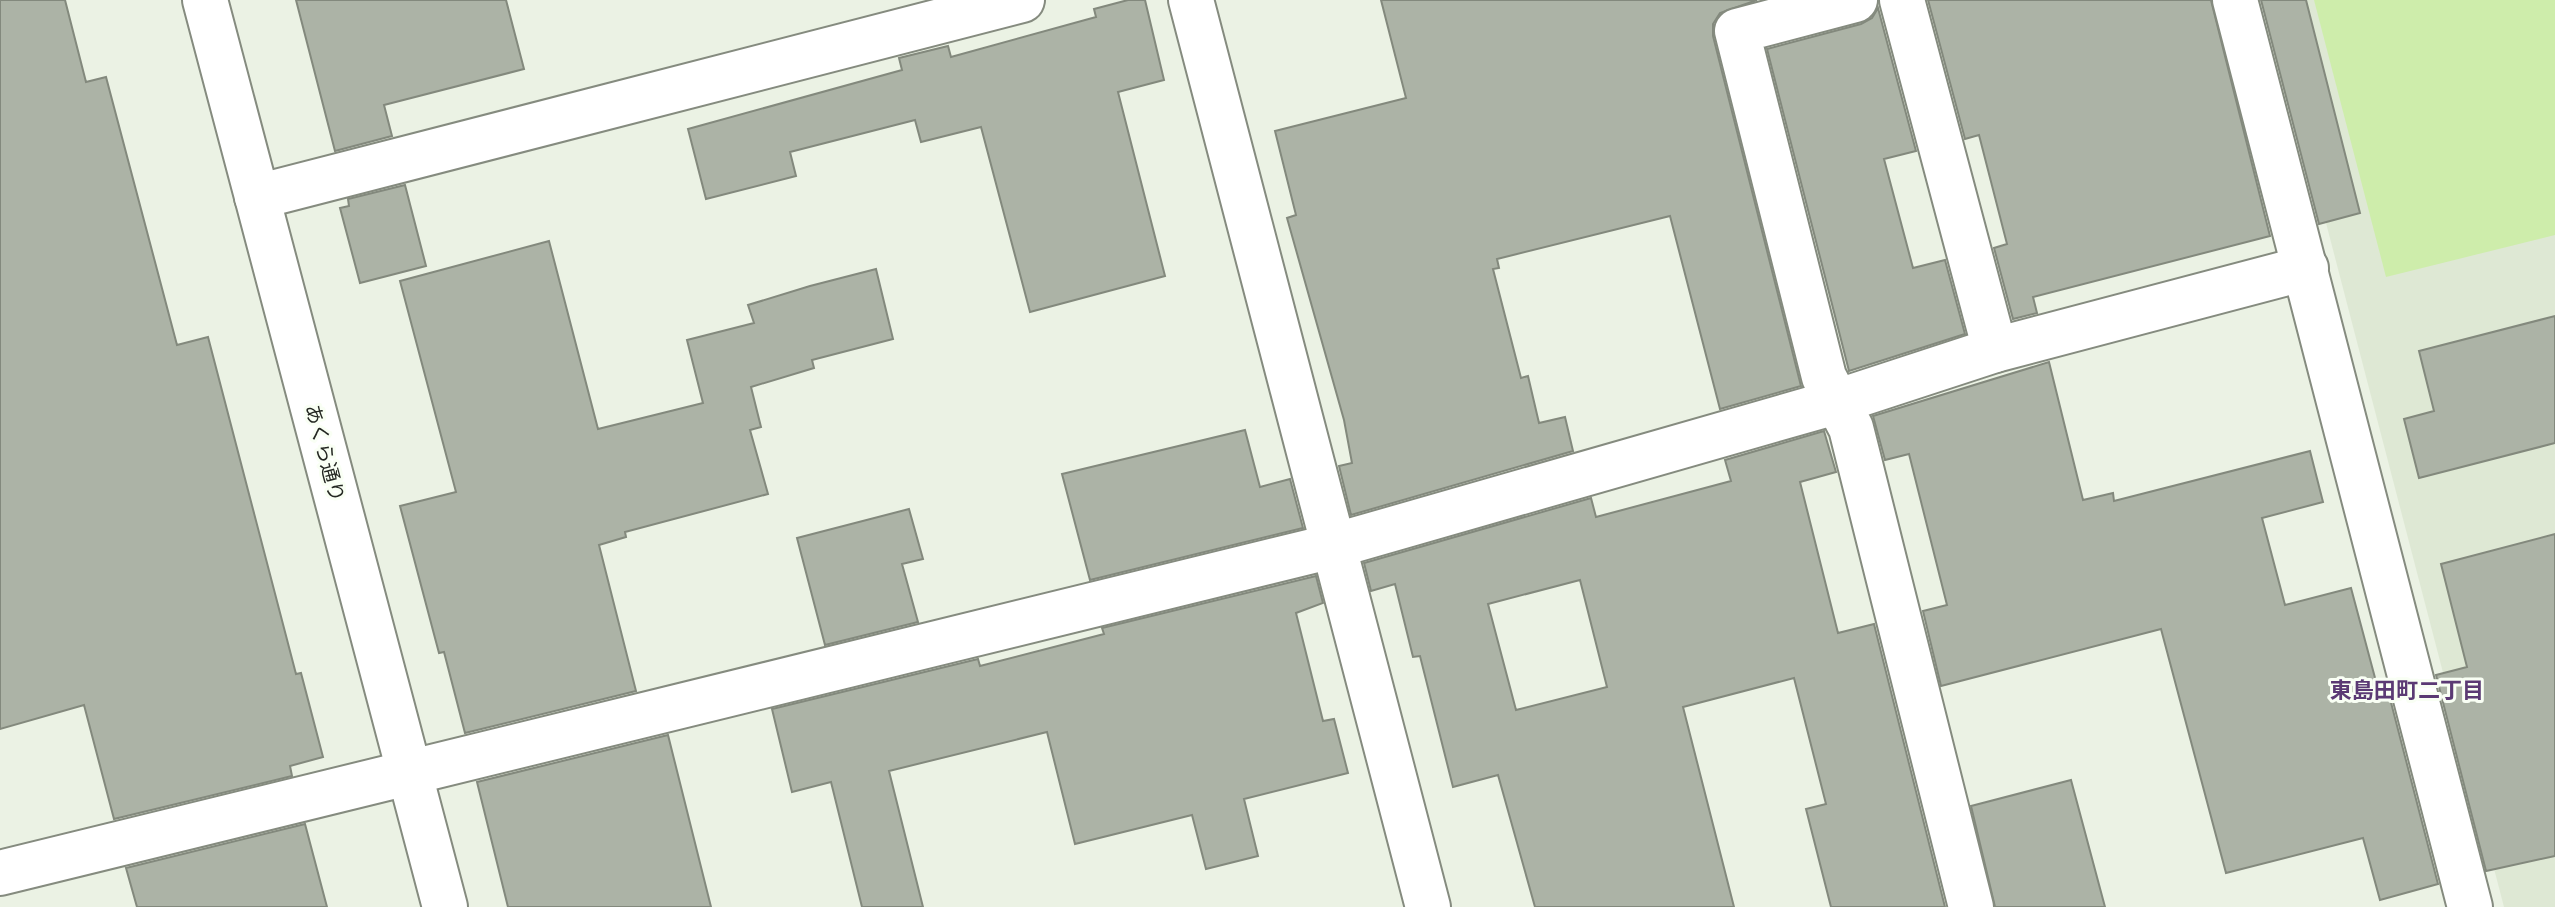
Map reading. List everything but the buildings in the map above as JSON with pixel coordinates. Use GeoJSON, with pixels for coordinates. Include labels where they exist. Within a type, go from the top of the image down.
{"type":"FeatureCollection","features":[{"type":"Feature","properties":{"kind":"street","name":"あくら通り"},"geometry":{"type":"LineString","coordinates":[[205,0],[445,907]]}},
{"type":"Feature","properties":{"kind":"street"},"geometry":{"type":"LineString","coordinates":[[257,197],[1022,0]]}},
{"type":"Feature","properties":{"kind":"street"},"geometry":{"type":"LineString","coordinates":[[1191,0],[1428,907]]}},
{"type":"Feature","properties":{"kind":"street"},"geometry":{"type":"LineString","coordinates":[[1855,0],[1737,31],[1824,377],[1851,428],[1971,907]]}},
{"type":"Feature","properties":{"kind":"street"},"geometry":{"type":"LineString","coordinates":[[1902,0],[1995,350]]}},
{"type":"Feature","properties":{"kind":"street"},"geometry":{"type":"LineString","coordinates":[[2235,0],[2470,907]]}},
{"type":"Feature","properties":{"kind":"street"},"geometry":{"type":"LineString","coordinates":[[16,907],[0,872],[1333,546],[1839,401],[1995,350],[2306,268]]}},
{"type":"Feature","properties":{"kind":"shaded area"},"geometry":{"type":"Polygon","coordinates":[[[2268,0],[2555,0],[2555,907],[2504,907],[2268,0]]]}},
{"type":"Feature","properties":{"kind":"green space"},"geometry":{"type":"Polygon","coordinates":[[[2314,0],[2555,0],[2555,235],[2386,277],[2314,0]]]}},
{"type":"Feature","properties":{"kind":"district","name":"東島田町二丁目"},"geometry":{"type":"Point","coordinates":[2407,690]}}]}
